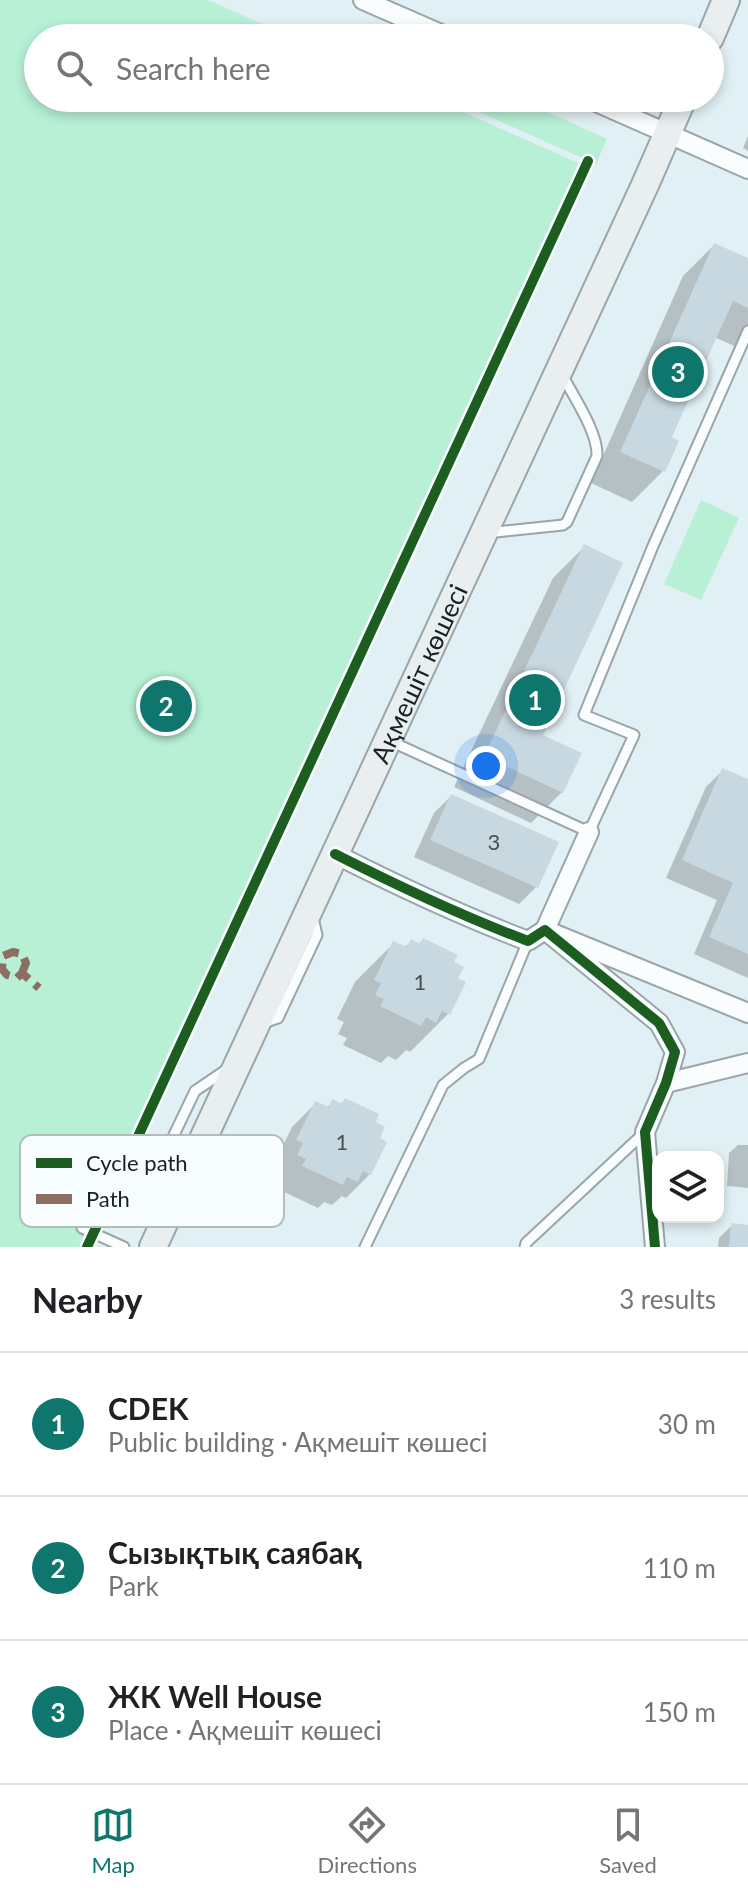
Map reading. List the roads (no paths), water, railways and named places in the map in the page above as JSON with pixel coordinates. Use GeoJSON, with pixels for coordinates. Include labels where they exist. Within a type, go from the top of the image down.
{"type":"FeatureCollection","features":[{"type":"Feature","properties":{"kind":"main road"},"geometry":{"type":"LineString","coordinates":[[716,24],[724,3]]}},
{"type":"Feature","properties":{"kind":"main road","name":"Ақмешіт көшесі"},"geometry":{"type":"LineString","coordinates":[[205,1135],[677,112]]}},
{"type":"Feature","properties":{"kind":"main road","name":"Ақмешіт көшесі"},"geometry":{"type":"LineString","coordinates":[[153,1247],[162,1227]]}},
{"type":"Feature","properties":{"kind":"street"},"geometry":{"type":"LineString","coordinates":[[363,0],[418,24]]}},
{"type":"Feature","properties":{"kind":"street"},"geometry":{"type":"LineString","coordinates":[[618,112],[748,169]]}},
{"type":"Feature","properties":{"kind":"street"},"geometry":{"type":"LineString","coordinates":[[335,854],[474,920],[528,941],[545,930],[589,832]]}},
{"type":"Feature","properties":{"kind":"street"},"geometry":{"type":"LineString","coordinates":[[545,930],[748,1013]]}},
{"type":"Feature","properties":{"kind":"street"},"geometry":{"type":"LineString","coordinates":[[545,930],[659,1023],[675,1052],[666,1083],[645,1132],[655,1247]]}},
{"type":"Feature","properties":{"kind":"street"},"geometry":{"type":"LineString","coordinates":[[666,1083],[748,1063]]}},
{"type":"Feature","properties":{"kind":"lane"},"geometry":{"type":"LineString","coordinates":[[388,740],[589,832],[634,735],[584,715],[653,546],[748,331]]}},
{"type":"Feature","properties":{"kind":"lane"},"geometry":{"type":"LineString","coordinates":[[484,533],[563,525],[581,493],[597,449],[560,369]]}},
{"type":"Feature","properties":{"kind":"lane"},"geometry":{"type":"LineString","coordinates":[[365,1247],[443,1085],[479,1059],[528,941]]}},
{"type":"Feature","properties":{"kind":"lane"},"geometry":{"type":"LineString","coordinates":[[525,1247],[645,1132]]}},
{"type":"Feature","properties":{"kind":"lane"},"geometry":{"type":"LineString","coordinates":[[82,1228],[124,1247]]}},
{"type":"Feature","properties":{"kind":"place","name":"ЖК Well House"},"geometry":{"type":"Point","coordinates":[678,372]}},
{"type":"Feature","properties":{"kind":"place","name":"CDEK"},"geometry":{"type":"Point","coordinates":[535,700]}},
{"type":"Feature","properties":{"kind":"place","name":"Сызықтық саябақ"},"geometry":{"type":"Point","coordinates":[166,706]}}]}
